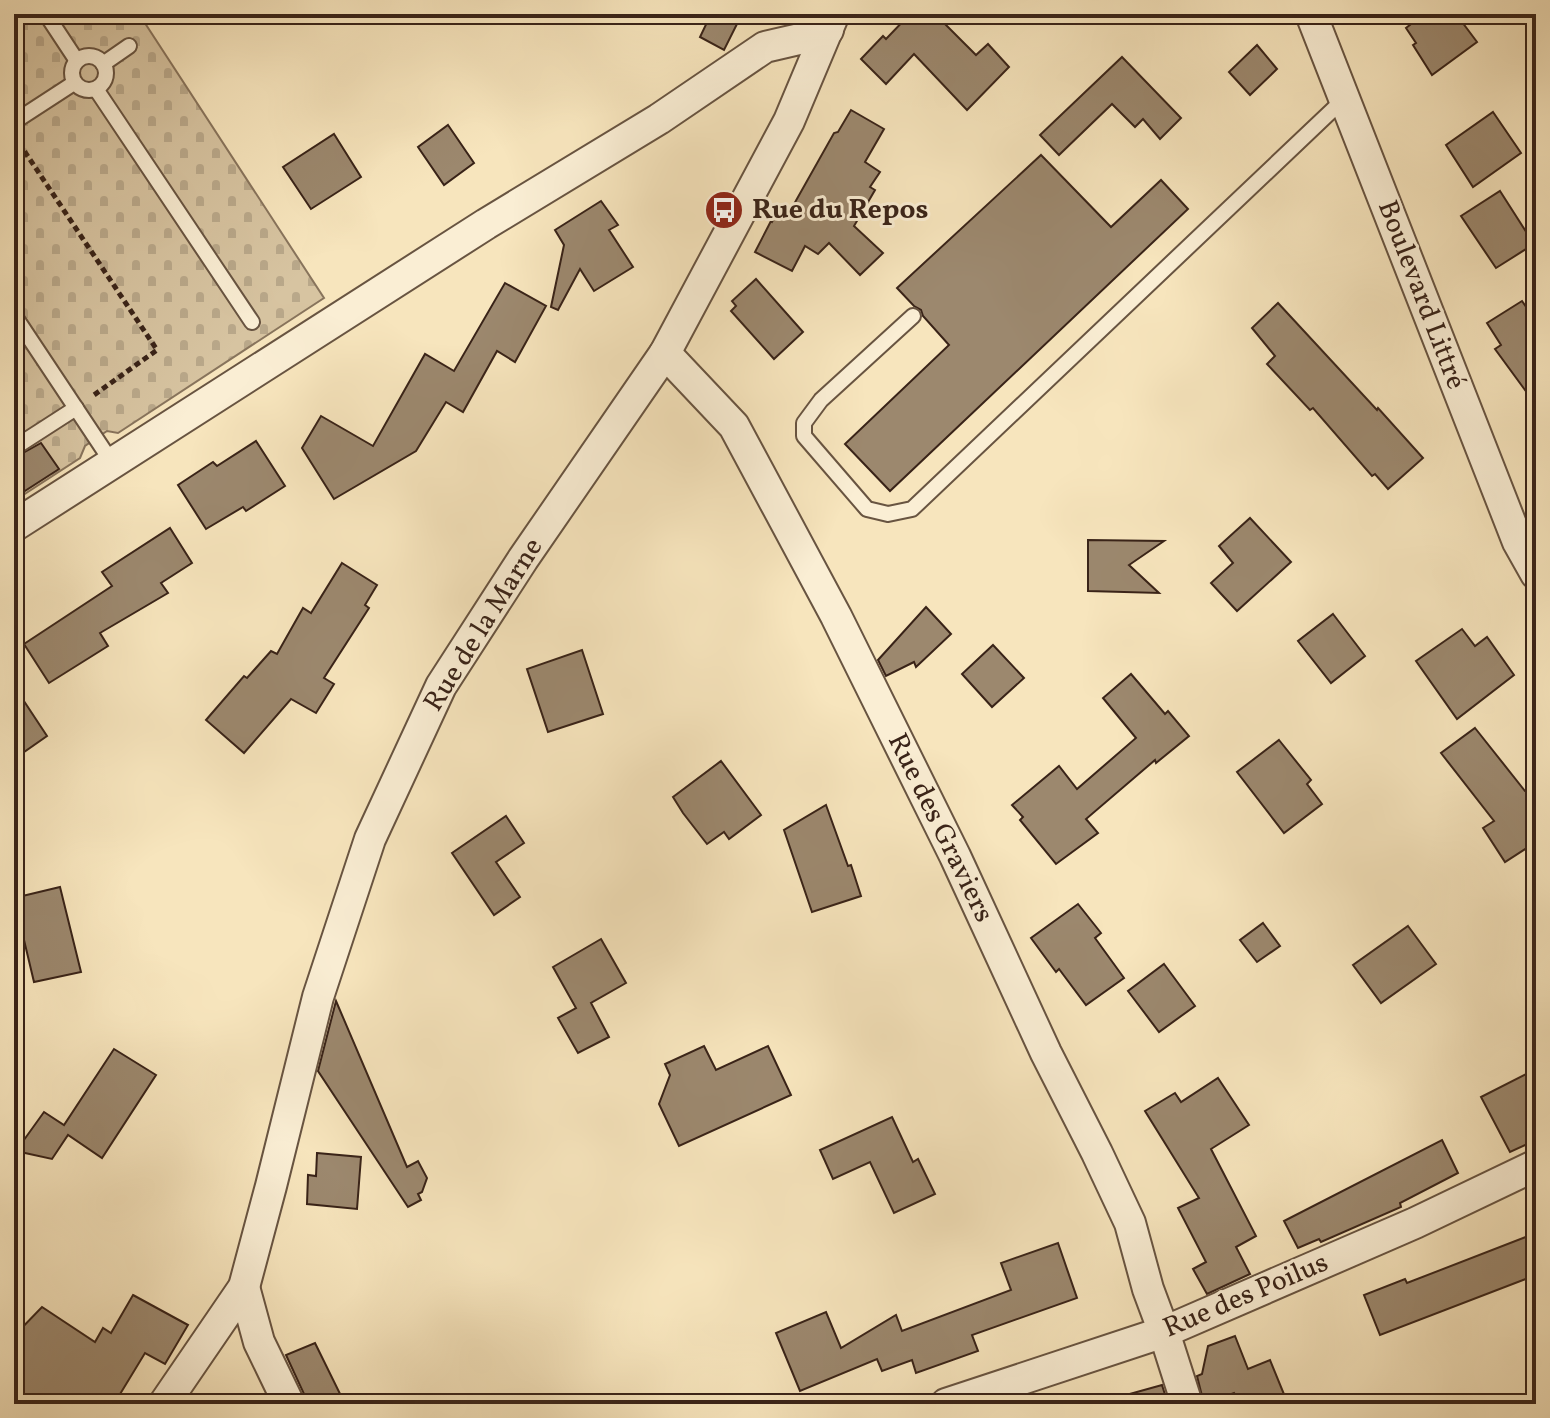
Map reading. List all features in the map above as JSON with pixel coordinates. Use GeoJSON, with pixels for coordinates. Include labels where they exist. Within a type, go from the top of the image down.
{"type":"FeatureCollection","features":[{"type":"Feature","properties":{"kind":"street","name":"Boulevard Littré"},"geometry":{"type":"LineString","coordinates":[[1311,14],[1518,542],[1536,574]]}},
{"type":"Feature","properties":{"kind":"street","name":"Rue de la Marne"},"geometry":{"type":"LineString","coordinates":[[164,1404],[244,1287],[318,997],[370,839],[441,686],[523,559],[665,353],[789,121],[831,22]]}},
{"type":"Feature","properties":{"kind":"street"},"geometry":{"type":"LineString","coordinates":[[14,526],[486,224],[659,119],[765,47],[808,37],[831,22]]}},
{"type":"Feature","properties":{"kind":"street","name":"Rue des Graviers"},"geometry":{"type":"LineString","coordinates":[[665,353],[734,426],[836,616],[955,856],[1046,1053],[1130,1223],[1148,1289],[1187,1404]]}},
{"type":"Feature","properties":{"kind":"street","name":"Rue des Poilus"},"geometry":{"type":"LineString","coordinates":[[946,1404],[1164,1332],[1415,1223],[1536,1165]]}},
{"type":"Feature","properties":{"kind":"street"},"geometry":{"type":"LineString","coordinates":[[244,1287],[259,1342],[289,1404]]}},
{"type":"Feature","properties":{"kind":"lane"},"geometry":{"type":"LineString","coordinates":[[46,14],[77,61]]}},
{"type":"Feature","properties":{"kind":"lane"},"geometry":{"type":"LineString","coordinates":[[103,64],[129,46]]}},
{"type":"Feature","properties":{"kind":"lane"},"geometry":{"type":"LineString","coordinates":[[91,56],[103,64],[106,78],[96,89],[88,91],[74,83],[72,67],[83,57],[91,56]]}},
{"type":"Feature","properties":{"kind":"lane"},"geometry":{"type":"LineString","coordinates":[[14,122],[74,83]]}},
{"type":"Feature","properties":{"kind":"lane"},"geometry":{"type":"LineString","coordinates":[[96,89],[252,322]]}},
{"type":"Feature","properties":{"kind":"lane"},"geometry":{"type":"LineString","coordinates":[[913,316],[821,400],[804,423],[804,436],[867,509],[888,514],[912,509],[1344,98]]}},
{"type":"Feature","properties":{"kind":"lane"},"geometry":{"type":"LineString","coordinates":[[14,315],[113,464]]}},
{"type":"Feature","properties":{"kind":"lane"},"geometry":{"type":"LineString","coordinates":[[14,448],[76,408]]}},
{"type":"Feature","properties":{"kind":"path"},"geometry":{"type":"LineString","coordinates":[[14,136],[157,350],[76,408]]}},
{"type":"Feature","properties":{"kind":"green space"},"geometry":{"type":"Polygon","coordinates":[[[14,14],[139,14],[324,298],[118,433],[107,431],[85,446],[80,458],[14,501],[14,14]]]}},
{"type":"Feature","properties":{"kind":"building"},"geometry":{"type":"Polygon","coordinates":[[[711,14],[742,14],[724,50],[700,37],[711,14]]]}},
{"type":"Feature","properties":{"kind":"building"},"geometry":{"type":"Polygon","coordinates":[[[910,14],[935,14],[976,55],[988,44],[1009,67],[967,110],[914,54],[886,84],[861,59],[910,14]]]}},
{"type":"Feature","properties":{"kind":"building"},"geometry":{"type":"Polygon","coordinates":[[[1424,14],[1456,14],[1477,42],[1432,75],[1406,28],[1424,14]]]}},
{"type":"Feature","properties":{"kind":"building"},"geometry":{"type":"Polygon","coordinates":[[[1257,45],[1277,69],[1250,95],[1229,72],[1257,45]]]}},
{"type":"Feature","properties":{"kind":"building"},"geometry":{"type":"Polygon","coordinates":[[[1122,57],[1181,118],[1160,139],[1143,119],[1135,127],[1112,104],[1059,155],[1040,135],[1122,57]]]}},
{"type":"Feature","properties":{"kind":"building"},"geometry":{"type":"Polygon","coordinates":[[[851,110],[884,129],[865,162],[880,172],[870,187],[875,190],[854,226],[883,253],[860,275],[829,243],[818,254],[805,246],[792,271],[755,252],[781,207],[789,213],[834,133],[838,132],[851,110]]]}},
{"type":"Feature","properties":{"kind":"building"},"geometry":{"type":"Polygon","coordinates":[[[1493,112],[1521,153],[1473,187],[1446,145],[1493,112]]]}},
{"type":"Feature","properties":{"kind":"building"},"geometry":{"type":"Polygon","coordinates":[[[448,125],[474,163],[444,185],[418,147],[448,125]]]}},
{"type":"Feature","properties":{"kind":"building"},"geometry":{"type":"Polygon","coordinates":[[[334,134],[361,177],[311,209],[283,167],[334,134]]]}},
{"type":"Feature","properties":{"kind":"building"},"geometry":{"type":"Polygon","coordinates":[[[1041,155],[1111,227],[1161,180],[1188,209],[890,491],[845,444],[949,345],[921,310],[897,288],[1041,155]]]}},
{"type":"Feature","properties":{"kind":"building"},"geometry":{"type":"Polygon","coordinates":[[[1500,191],[1534,244],[1496,268],[1461,216],[1500,191]]]}},
{"type":"Feature","properties":{"kind":"building"},"geometry":{"type":"Polygon","coordinates":[[[601,201],[618,225],[609,230],[633,267],[594,291],[580,269],[558,310],[551,307],[564,245],[555,230],[601,201]]]}},
{"type":"Feature","properties":{"kind":"building"},"geometry":{"type":"Polygon","coordinates":[[[756,279],[803,332],[774,359],[731,311],[736,306],[732,301],[756,279]]]}},
{"type":"Feature","properties":{"kind":"building"},"geometry":{"type":"Polygon","coordinates":[[[505,283],[546,306],[515,362],[497,351],[463,412],[446,402],[416,451],[334,499],[302,448],[321,416],[373,446],[425,354],[454,371],[505,283]]]}},
{"type":"Feature","properties":{"kind":"building"},"geometry":{"type":"Polygon","coordinates":[[[1522,301],[1536,321],[1536,405],[1495,349],[1501,345],[1487,323],[1522,301]]]}},
{"type":"Feature","properties":{"kind":"building"},"geometry":{"type":"Polygon","coordinates":[[[1278,303],[1423,458],[1388,489],[1375,474],[1372,476],[1313,408],[1310,410],[1267,364],[1275,356],[1252,328],[1278,303]]]}},
{"type":"Feature","properties":{"kind":"building"},"geometry":{"type":"Polygon","coordinates":[[[256,441],[285,486],[246,511],[243,507],[206,529],[178,485],[213,462],[217,466],[256,441]]]}},
{"type":"Feature","properties":{"kind":"building"},"geometry":{"type":"Polygon","coordinates":[[[41,443],[59,469],[14,498],[14,458],[41,443]]]}},
{"type":"Feature","properties":{"kind":"building"},"geometry":{"type":"Polygon","coordinates":[[[1250,518],[1291,562],[1237,611],[1211,583],[1233,563],[1219,546],[1250,518]]]}},
{"type":"Feature","properties":{"kind":"building"},"geometry":{"type":"Polygon","coordinates":[[[170,528],[192,563],[161,583],[168,593],[100,633],[108,646],[49,683],[24,644],[112,586],[102,572],[170,528]]]}},
{"type":"Feature","properties":{"kind":"building"},"geometry":{"type":"Polygon","coordinates":[[[1088,540],[1164,541],[1129,565],[1159,593],[1088,591],[1088,540]]]}},
{"type":"Feature","properties":{"kind":"building"},"geometry":{"type":"Polygon","coordinates":[[[342,563],[377,585],[365,605],[369,608],[324,678],[334,684],[316,713],[291,699],[244,753],[206,720],[244,676],[247,678],[271,651],[277,654],[303,608],[311,613],[342,563]]]}},
{"type":"Feature","properties":{"kind":"building"},"geometry":{"type":"Polygon","coordinates":[[[926,607],[951,634],[916,667],[914,662],[886,676],[878,660],[926,607]]]}},
{"type":"Feature","properties":{"kind":"building"},"geometry":{"type":"Polygon","coordinates":[[[1333,614],[1365,656],[1331,683],[1298,641],[1333,614]]]}},
{"type":"Feature","properties":{"kind":"building"},"geometry":{"type":"Polygon","coordinates":[[[1462,629],[1475,646],[1487,637],[1514,675],[1457,719],[1416,661],[1462,629]]]}},
{"type":"Feature","properties":{"kind":"building"},"geometry":{"type":"Polygon","coordinates":[[[993,645],[1024,678],[992,707],[962,674],[993,645]]]}},
{"type":"Feature","properties":{"kind":"building"},"geometry":{"type":"Polygon","coordinates":[[[582,650],[603,714],[548,732],[527,669],[582,650]]]}},
{"type":"Feature","properties":{"kind":"building"},"geometry":{"type":"Polygon","coordinates":[[[1131,674],[1165,714],[1168,711],[1189,736],[1156,763],[1155,760],[1086,819],[1098,833],[1056,864],[1020,820],[1023,817],[1012,805],[1059,766],[1077,789],[1136,738],[1103,698],[1131,674]]]}},
{"type":"Feature","properties":{"kind":"building"},"geometry":{"type":"Polygon","coordinates":[[[14,686],[47,736],[14,759],[14,686]]]}},
{"type":"Feature","properties":{"kind":"building"},"geometry":{"type":"Polygon","coordinates":[[[1475,728],[1525,791],[1536,790],[1536,842],[1505,862],[1483,828],[1494,821],[1441,753],[1475,728]]]}},
{"type":"Feature","properties":{"kind":"building"},"geometry":{"type":"Polygon","coordinates":[[[1279,740],[1311,780],[1307,784],[1322,804],[1284,833],[1237,772],[1279,740]]]}},
{"type":"Feature","properties":{"kind":"building"},"geometry":{"type":"Polygon","coordinates":[[[721,761],[761,815],[729,839],[724,832],[707,844],[673,797],[721,761]]]}},
{"type":"Feature","properties":{"kind":"building"},"geometry":{"type":"Polygon","coordinates":[[[826,805],[861,896],[812,912],[784,830],[826,805]]]}},
{"type":"Feature","properties":{"kind":"building"},"geometry":{"type":"Polygon","coordinates":[[[506,816],[524,843],[496,862],[520,897],[494,915],[452,853],[506,816]]]}},
{"type":"Feature","properties":{"kind":"building"},"geometry":{"type":"Polygon","coordinates":[[[60,887],[81,972],[34,982],[14,898],[60,887]]]}},
{"type":"Feature","properties":{"kind":"building"},"geometry":{"type":"Polygon","coordinates":[[[1078,904],[1101,933],[1095,938],[1124,978],[1086,1005],[1031,938],[1078,904]]]}},
{"type":"Feature","properties":{"kind":"building"},"geometry":{"type":"Polygon","coordinates":[[[1263,923],[1280,946],[1257,962],[1240,940],[1263,923]]]}},
{"type":"Feature","properties":{"kind":"building"},"geometry":{"type":"Polygon","coordinates":[[[1408,926],[1436,964],[1381,1003],[1353,965],[1408,926]]]}},
{"type":"Feature","properties":{"kind":"building"},"geometry":{"type":"Polygon","coordinates":[[[601,939],[626,983],[591,1003],[609,1037],[578,1053],[558,1018],[576,1008],[553,967],[601,939]]]}},
{"type":"Feature","properties":{"kind":"building"},"geometry":{"type":"Polygon","coordinates":[[[1164,964],[1195,1006],[1159,1032],[1128,991],[1164,964]]]}},
{"type":"Feature","properties":{"kind":"building"},"geometry":{"type":"Polygon","coordinates":[[[336,1001],[407,1167],[418,1161],[427,1178],[422,1192],[418,1194],[421,1200],[408,1207],[318,1071],[336,1001]]]}},
{"type":"Feature","properties":{"kind":"building"},"geometry":{"type":"Polygon","coordinates":[[[704,1046],[716,1070],[768,1046],[791,1095],[679,1146],[659,1104],[670,1075],[665,1064],[704,1046]]]}},
{"type":"Feature","properties":{"kind":"building"},"geometry":{"type":"Polygon","coordinates":[[[114,1049],[156,1075],[102,1158],[68,1135],[52,1159],[16,1151],[44,1112],[64,1125],[114,1049]]]}},
{"type":"Feature","properties":{"kind":"building"},"geometry":{"type":"Polygon","coordinates":[[[1536,1069],[1536,1140],[1510,1152],[1481,1097],[1536,1069]]]}},
{"type":"Feature","properties":{"kind":"building"},"geometry":{"type":"Polygon","coordinates":[[[1218,1078],[1249,1125],[1211,1149],[1256,1236],[1236,1247],[1250,1274],[1207,1294],[1193,1269],[1206,1262],[1178,1208],[1199,1198],[1145,1111],[1175,1093],[1181,1102],[1218,1078]]]}},
{"type":"Feature","properties":{"kind":"building"},"geometry":{"type":"Polygon","coordinates":[[[892,1117],[913,1162],[918,1159],[935,1194],[894,1213],[870,1162],[833,1179],[820,1150],[892,1117]]]}},
{"type":"Feature","properties":{"kind":"building"},"geometry":{"type":"Polygon","coordinates":[[[1442,1140],[1458,1173],[1400,1203],[1401,1207],[1321,1242],[1319,1239],[1298,1248],[1284,1221],[1442,1140]]]}},
{"type":"Feature","properties":{"kind":"building"},"geometry":{"type":"Polygon","coordinates":[[[317,1153],[361,1157],[357,1209],[307,1204],[308,1175],[316,1176],[317,1153]]]}},
{"type":"Feature","properties":{"kind":"building"},"geometry":{"type":"Polygon","coordinates":[[[1536,1233],[1536,1275],[1380,1335],[1364,1295],[1405,1279],[1407,1283],[1536,1233]]]}},
{"type":"Feature","properties":{"kind":"building"},"geometry":{"type":"Polygon","coordinates":[[[1058,1243],[1077,1298],[972,1335],[978,1351],[916,1373],[912,1360],[882,1371],[877,1359],[800,1391],[776,1333],[826,1312],[841,1348],[896,1315],[902,1331],[1011,1290],[1001,1263],[1058,1243]]]}},
{"type":"Feature","properties":{"kind":"building"},"geometry":{"type":"Polygon","coordinates":[[[133,1295],[188,1325],[165,1364],[145,1353],[114,1404],[14,1404],[14,1336],[42,1307],[95,1342],[103,1328],[111,1333],[133,1295]]]}},
{"type":"Feature","properties":{"kind":"building"},"geometry":{"type":"Polygon","coordinates":[[[1235,1336],[1248,1369],[1270,1360],[1288,1404],[1239,1404],[1234,1393],[1204,1404],[1197,1376],[1202,1374],[1208,1346],[1235,1336]]]}},
{"type":"Feature","properties":{"kind":"building"},"geometry":{"type":"Polygon","coordinates":[[[315,1343],[345,1404],[307,1404],[286,1355],[315,1343]]]}},
{"type":"Feature","properties":{"kind":"building"},"geometry":{"type":"Polygon","coordinates":[[[1162,1385],[1168,1404],[1127,1404],[1126,1395],[1162,1385]]]}},
{"type":"Feature","properties":{"kind":"place","name":"Rue du Repos"},"geometry":{"type":"Point","coordinates":[724,210]}}]}
